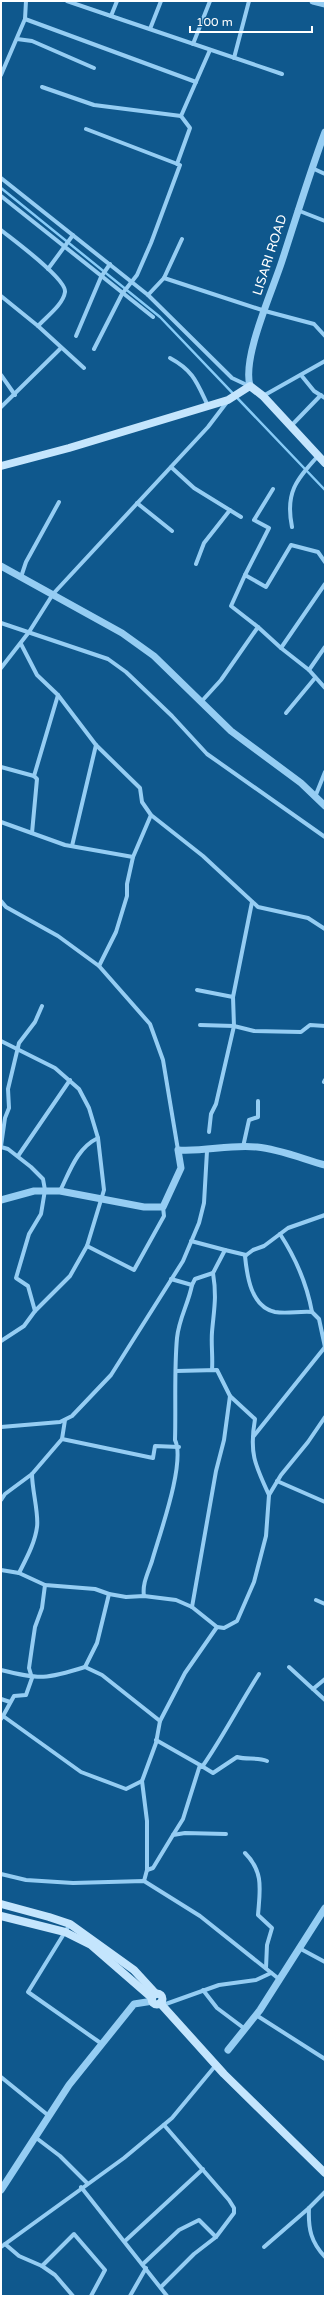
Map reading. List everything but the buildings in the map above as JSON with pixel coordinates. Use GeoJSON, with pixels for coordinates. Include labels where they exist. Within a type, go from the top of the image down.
{"type":"FeatureCollection","features":[{"type":"Feature","properties":{"kind":"main road"},"geometry":{"type":"LineString","coordinates":[[1,466],[69,448],[208,406],[233,397],[250,386],[263,396],[325,463]]}},
{"type":"Feature","properties":{"kind":"main road"},"geometry":{"type":"LineString","coordinates":[[1,1904],[70,1924],[134,1970],[157,2000],[216,2065],[325,2173]]}},
{"type":"Feature","properties":{"kind":"main road"},"geometry":{"type":"LineString","coordinates":[[1,1916],[65,1932],[91,1945],[157,2000]]}},
{"type":"Feature","properties":{"kind":"street"},"geometry":{"type":"LineString","coordinates":[[1,75],[25,19],[26,1]]}},
{"type":"Feature","properties":{"kind":"street"},"geometry":{"type":"LineString","coordinates":[[67,1],[76,2],[111,16],[282,74]]}},
{"type":"Feature","properties":{"kind":"street"},"geometry":{"type":"LineString","coordinates":[[111,16],[117,1]]}},
{"type":"Feature","properties":{"kind":"street"},"geometry":{"type":"LineString","coordinates":[[150,29],[161,1]]}},
{"type":"Feature","properties":{"kind":"street"},"geometry":{"type":"LineString","coordinates":[[193,44],[210,1]]}},
{"type":"Feature","properties":{"kind":"street"},"geometry":{"type":"LineString","coordinates":[[234,58],[249,1]]}},
{"type":"Feature","properties":{"kind":"street"},"geometry":{"type":"LineString","coordinates":[[313,1],[325,4]]}},
{"type":"Feature","properties":{"kind":"street"},"geometry":{"type":"LineString","coordinates":[[25,19],[196,82]]}},
{"type":"Feature","properties":{"kind":"street"},"geometry":{"type":"LineString","coordinates":[[17,39],[32,41],[94,68]]}},
{"type":"Feature","properties":{"kind":"street"},"geometry":{"type":"LineString","coordinates":[[181,116],[210,50]]}},
{"type":"Feature","properties":{"kind":"street"},"geometry":{"type":"LineString","coordinates":[[42,87],[94,105],[181,116],[190,128],[177,164]]}},
{"type":"Feature","properties":{"kind":"street"},"geometry":{"type":"LineString","coordinates":[[86,129],[180,165],[151,243],[132,282],[122,294],[94,349]]}},
{"type":"Feature","properties":{"kind":"street","name":"LISARI ROAD"},"geometry":{"type":"LineString","coordinates":[[250,386],[247,375],[254,342],[297,210],[325,132]]}},
{"type":"Feature","properties":{"kind":"street"},"geometry":{"type":"LineString","coordinates":[[312,168],[325,174]]}},
{"type":"Feature","properties":{"kind":"street"},"geometry":{"type":"LineString","coordinates":[[1,178],[148,295],[232,378],[250,386]]}},
{"type":"Feature","properties":{"kind":"street"},"geometry":{"type":"LineString","coordinates":[[1,196],[64,248],[153,317]]}},
{"type":"Feature","properties":{"kind":"street"},"geometry":{"type":"LineString","coordinates":[[297,210],[325,221]]}},
{"type":"Feature","properties":{"kind":"street"},"geometry":{"type":"LineString","coordinates":[[1,230],[48,269],[64,286],[65,292],[62,300],[38,326]]}},
{"type":"Feature","properties":{"kind":"street"},"geometry":{"type":"LineString","coordinates":[[48,269],[73,235]]}},
{"type":"Feature","properties":{"kind":"street"},"geometry":{"type":"LineString","coordinates":[[148,295],[164,278],[182,239]]}},
{"type":"Feature","properties":{"kind":"street"},"geometry":{"type":"LineString","coordinates":[[76,336],[101,277],[110,264]]}},
{"type":"Feature","properties":{"kind":"street"},"geometry":{"type":"LineString","coordinates":[[164,278],[265,311],[314,324],[325,336]]}},
{"type":"Feature","properties":{"kind":"street"},"geometry":{"type":"LineString","coordinates":[[1,296],[38,326],[84,368]]}},
{"type":"Feature","properties":{"kind":"street"},"geometry":{"type":"LineString","coordinates":[[1,407],[15,395],[61,348]]}},
{"type":"Feature","properties":{"kind":"street"},"geometry":{"type":"LineString","coordinates":[[170,358],[181,364],[196,378],[208,406]]}},
{"type":"Feature","properties":{"kind":"street"},"geometry":{"type":"LineString","coordinates":[[263,396],[325,361]]}},
{"type":"Feature","properties":{"kind":"street"},"geometry":{"type":"LineString","coordinates":[[1,375],[15,395]]}},
{"type":"Feature","properties":{"kind":"street"},"geometry":{"type":"LineString","coordinates":[[291,426],[323,396],[314,391],[301,375]]}},
{"type":"Feature","properties":{"kind":"street"},"geometry":{"type":"LineString","coordinates":[[1,668],[21,644],[53,594],[208,427],[233,397]]}},
{"type":"Feature","properties":{"kind":"street"},"geometry":{"type":"LineString","coordinates":[[292,527],[289,498],[301,475],[318,456]]}},
{"type":"Feature","properties":{"kind":"street"},"geometry":{"type":"LineString","coordinates":[[171,467],[194,488],[241,517]]}},
{"type":"Feature","properties":{"kind":"street"},"geometry":{"type":"LineString","coordinates":[[273,489],[254,520],[269,528],[231,606],[309,670],[325,688]]}},
{"type":"Feature","properties":{"kind":"street"},"geometry":{"type":"LineString","coordinates":[[21,577],[26,562],[59,502]]}},
{"type":"Feature","properties":{"kind":"street"},"geometry":{"type":"LineString","coordinates":[[137,503],[172,531]]}},
{"type":"Feature","properties":{"kind":"street"},"geometry":{"type":"LineString","coordinates":[[196,564],[204,543],[230,510]]}},
{"type":"Feature","properties":{"kind":"street"},"geometry":{"type":"LineString","coordinates":[[245,575],[266,587],[291,545],[318,552],[325,562]]}},
{"type":"Feature","properties":{"kind":"street"},"geometry":{"type":"LineString","coordinates":[[1,566],[122,633],[147,651],[231,731],[301,783],[325,806]]}},
{"type":"Feature","properties":{"kind":"street"},"geometry":{"type":"LineString","coordinates":[[281,648],[325,584]]}},
{"type":"Feature","properties":{"kind":"street"},"geometry":{"type":"LineString","coordinates":[[1,623],[108,659],[126,672],[172,716],[207,754],[325,837]]}},
{"type":"Feature","properties":{"kind":"street"},"geometry":{"type":"LineString","coordinates":[[201,702],[221,680],[258,627]]}},
{"type":"Feature","properties":{"kind":"street"},"geometry":{"type":"LineString","coordinates":[[21,644],[37,675],[58,695],[96,745],[140,788],[142,802],[151,815],[203,856],[258,907],[308,918],[325,929]]}},
{"type":"Feature","properties":{"kind":"street"},"geometry":{"type":"LineString","coordinates":[[309,670],[325,647]]}},
{"type":"Feature","properties":{"kind":"street"},"geometry":{"type":"LineString","coordinates":[[286,713],[315,678]]}},
{"type":"Feature","properties":{"kind":"street"},"geometry":{"type":"LineString","coordinates":[[34,776],[58,695]]}},
{"type":"Feature","properties":{"kind":"street"},"geometry":{"type":"LineString","coordinates":[[72,846],[96,745]]}},
{"type":"Feature","properties":{"kind":"street"},"geometry":{"type":"LineString","coordinates":[[1,767],[34,776],[37,779],[32,833]]}},
{"type":"Feature","properties":{"kind":"street"},"geometry":{"type":"LineString","coordinates":[[314,797],[325,772]]}},
{"type":"Feature","properties":{"kind":"street"},"geometry":{"type":"LineString","coordinates":[[99,966],[116,932],[123,910],[133,857],[151,815]]}},
{"type":"Feature","properties":{"kind":"street"},"geometry":{"type":"LineString","coordinates":[[1,822],[72,846],[133,857]]}},
{"type":"Feature","properties":{"kind":"street"},"geometry":{"type":"LineString","coordinates":[[1,901],[6,906],[58,936],[99,966],[150,1024],[164,1060],[181,1168],[163,1207],[164,1216],[134,1270],[87,1246]]}},
{"type":"Feature","properties":{"kind":"street"},"geometry":{"type":"LineString","coordinates":[[209,1132],[211,1114],[216,1104],[234,1026],[233,996],[252,902]]}},
{"type":"Feature","properties":{"kind":"street"},"geometry":{"type":"LineString","coordinates":[[197,990],[233,996]]}},
{"type":"Feature","properties":{"kind":"street"},"geometry":{"type":"LineString","coordinates":[[35,1311],[28,1286],[16,1278],[29,1234],[41,1214],[45,1190],[43,1179],[18,1156],[1,1146],[5,1118],[9,1108],[8,1089],[19,1043],[35,1022],[42,1006]]}},
{"type":"Feature","properties":{"kind":"street"},"geometry":{"type":"LineString","coordinates":[[200,1025],[234,1026],[254,1031],[301,1032],[310,1025],[325,1026]]}},
{"type":"Feature","properties":{"kind":"street"},"geometry":{"type":"LineString","coordinates":[[1,1041],[55,1068],[79,1088],[89,1108],[98,1138],[104,1190],[102,1199],[100,1199],[87,1246],[70,1276],[35,1311],[24,1326],[1,1341]]}},
{"type":"Feature","properties":{"kind":"street"},"geometry":{"type":"LineString","coordinates":[[18,1156],[70,1080]]}},
{"type":"Feature","properties":{"kind":"street"},"geometry":{"type":"LineString","coordinates":[[243,1147],[249,1120],[258,1117],[258,1101]]}},
{"type":"Feature","properties":{"kind":"street"},"geometry":{"type":"LineString","coordinates":[[60,1191],[82,1150],[89,1142],[98,1138]]}},
{"type":"Feature","properties":{"kind":"street"},"geometry":{"type":"LineString","coordinates":[[178,1150],[207,1151],[258,1147],[325,1165]]}},
{"type":"Feature","properties":{"kind":"street"},"geometry":{"type":"LineString","coordinates":[[1,1427],[60,1422],[65,1420],[72,1416],[111,1375],[183,1261],[199,1223],[204,1203],[207,1151]]}},
{"type":"Feature","properties":{"kind":"street"},"geometry":{"type":"LineString","coordinates":[[1,1200],[34,1191],[45,1190],[60,1191],[144,1207],[163,1207]]}},
{"type":"Feature","properties":{"kind":"street"},"geometry":{"type":"LineString","coordinates":[[191,1241],[246,1255],[253,1250],[264,1246],[288,1228],[325,1215]]}},
{"type":"Feature","properties":{"kind":"street"},"geometry":{"type":"LineString","coordinates":[[251,1439],[325,1347],[319,1319],[312,1312],[309,1293],[301,1278],[296,1262],[280,1234]]}},
{"type":"Feature","properties":{"kind":"street"},"geometry":{"type":"LineString","coordinates":[[212,1370],[212,1332],[216,1311],[216,1293],[213,1273],[225,1250]]}},
{"type":"Feature","properties":{"kind":"street"},"geometry":{"type":"LineString","coordinates":[[246,1255],[247,1280],[252,1292],[261,1302],[273,1311],[312,1312]]}},
{"type":"Feature","properties":{"kind":"street"},"geometry":{"type":"LineString","coordinates":[[144,1596],[142,1588],[178,1464],[179,1447],[175,1440],[176,1371],[177,1339],[181,1313],[188,1302],[195,1279],[213,1273]]}},
{"type":"Feature","properties":{"kind":"street"},"geometry":{"type":"LineString","coordinates":[[171,1279],[192,1285]]}},
{"type":"Feature","properties":{"kind":"street"},"geometry":{"type":"LineString","coordinates":[[176,1371],[218,1370],[230,1396],[255,1419],[251,1439],[254,1460],[269,1495]]}},
{"type":"Feature","properties":{"kind":"street"},"geometry":{"type":"LineString","coordinates":[[192,1607],[216,1471],[224,1440],[230,1396]]}},
{"type":"Feature","properties":{"kind":"street"},"geometry":{"type":"LineString","coordinates":[[1,1570],[19,1573],[45,1585],[95,1589],[109,1594],[126,1597],[144,1596],[176,1600],[192,1607],[217,1627],[224,1628],[237,1621],[254,1582],[266,1536],[269,1495],[277,1481],[325,1417]]}},
{"type":"Feature","properties":{"kind":"street"},"geometry":{"type":"LineString","coordinates":[[1,1500],[5,1494],[32,1474],[62,1439],[65,1420]]}},
{"type":"Feature","properties":{"kind":"street"},"geometry":{"type":"LineString","coordinates":[[62,1439],[152,1458],[155,1446],[179,1447]]}},
{"type":"Feature","properties":{"kind":"street"},"geometry":{"type":"LineString","coordinates":[[19,1573],[32,1546],[38,1526],[32,1490],[32,1474]]}},
{"type":"Feature","properties":{"kind":"street"},"geometry":{"type":"LineString","coordinates":[[277,1481],[325,1502]]}},
{"type":"Feature","properties":{"kind":"street"},"geometry":{"type":"LineString","coordinates":[[45,1585],[42,1608],[35,1627],[29,1668],[32,1678],[26,1695],[14,1696],[2,1718],[81,1772],[126,1789],[142,1781]]}},
{"type":"Feature","properties":{"kind":"street"},"geometry":{"type":"LineString","coordinates":[[85,1667],[97,1643],[109,1594]]}},
{"type":"Feature","properties":{"kind":"street"},"geometry":{"type":"LineString","coordinates":[[316,1600],[325,1604]]}},
{"type":"Feature","properties":{"kind":"street"},"geometry":{"type":"LineString","coordinates":[[144,1881],[147,1870],[147,1821],[142,1781],[156,1740],[160,1721],[185,1673],[217,1627]]}},
{"type":"Feature","properties":{"kind":"street"},"geometry":{"type":"LineString","coordinates":[[289,1666],[325,1700]]}},
{"type":"Feature","properties":{"kind":"street"},"geometry":{"type":"LineString","coordinates":[[1,1670],[32,1678],[55,1677],[85,1667],[102,1675],[160,1721]]}},
{"type":"Feature","properties":{"kind":"street"},"geometry":{"type":"LineString","coordinates":[[147,1870],[153,1868],[183,1819],[201,1766],[229,1727],[235,1710],[259,1674]]}},
{"type":"Feature","properties":{"kind":"street"},"geometry":{"type":"LineString","coordinates":[[313,1689],[325,1679]]}},
{"type":"Feature","properties":{"kind":"street"},"geometry":{"type":"LineString","coordinates":[[1,1699],[10,1702]]}},
{"type":"Feature","properties":{"kind":"street"},"geometry":{"type":"LineString","coordinates":[[156,1740],[213,1773],[237,1757],[246,1760],[261,1758],[267,1761]]}},
{"type":"Feature","properties":{"kind":"street"},"geometry":{"type":"LineString","coordinates":[[173,1835],[185,1833],[226,1834]]}},
{"type":"Feature","properties":{"kind":"street"},"geometry":{"type":"LineString","coordinates":[[245,1853],[255,1863],[260,1878],[258,1915],[272,1928],[267,1945],[266,1968]]}},
{"type":"Feature","properties":{"kind":"street"},"geometry":{"type":"LineString","coordinates":[[1,1874],[26,1880],[73,1883],[144,1881],[200,1916],[279,1979]]}},
{"type":"Feature","properties":{"kind":"street"},"geometry":{"type":"LineString","coordinates":[[228,2050],[256,2015],[325,1908]]}},
{"type":"Feature","properties":{"kind":"street"},"geometry":{"type":"LineString","coordinates":[[70,1924],[28,1992],[102,2044]]}},
{"type":"Feature","properties":{"kind":"street"},"geometry":{"type":"LineString","coordinates":[[299,1948],[325,1962]]}},
{"type":"Feature","properties":{"kind":"street"},"geometry":{"type":"LineString","coordinates":[[1,2190],[69,2085],[134,2004],[203,1990],[219,1984],[256,1980],[272,1973]]}},
{"type":"Feature","properties":{"kind":"street"},"geometry":{"type":"LineString","coordinates":[[203,1990],[217,2008],[245,2029]]}},
{"type":"Feature","properties":{"kind":"street"},"geometry":{"type":"LineString","coordinates":[[256,2015],[325,2059]]}},
{"type":"Feature","properties":{"kind":"street"},"geometry":{"type":"LineString","coordinates":[[73,2296],[55,2275],[42,2266],[19,2256],[3,2246],[81,2187],[124,2158],[164,2125],[172,2118],[216,2065]]}},
{"type":"Feature","properties":{"kind":"street"},"geometry":{"type":"LineString","coordinates":[[1,2077],[49,2116]]}},
{"type":"Feature","properties":{"kind":"street"},"geometry":{"type":"LineString","coordinates":[[161,2287],[194,2254],[216,2237],[234,2213],[234,2208],[230,2200],[164,2125]]}},
{"type":"Feature","properties":{"kind":"street"},"geometry":{"type":"LineString","coordinates":[[35,2137],[60,2156],[87,2183]]}},
{"type":"Feature","properties":{"kind":"street"},"geometry":{"type":"LineString","coordinates":[[125,2241],[203,2169]]}},
{"type":"Feature","properties":{"kind":"street"},"geometry":{"type":"LineString","coordinates":[[81,2187],[167,2296]]}},
{"type":"Feature","properties":{"kind":"street"},"geometry":{"type":"LineString","coordinates":[[264,2247],[325,2192]]}},
{"type":"Feature","properties":{"kind":"street"},"geometry":{"type":"LineString","coordinates":[[309,2208],[308,2226],[314,2246],[325,2257]]}},
{"type":"Feature","properties":{"kind":"street"},"geometry":{"type":"LineString","coordinates":[[143,2264],[179,2230],[199,2220],[216,2237]]}},
{"type":"Feature","properties":{"kind":"street"},"geometry":{"type":"LineString","coordinates":[[42,2266],[74,2234],[105,2270],[91,2296]]}},
{"type":"Feature","properties":{"kind":"street"},"geometry":{"type":"LineString","coordinates":[[130,2296],[146,2268]]}},
{"type":"Feature","properties":{"kind":"waterway"},"geometry":{"type":"LineString","coordinates":[[1,188],[160,317],[325,490]]}}]}
